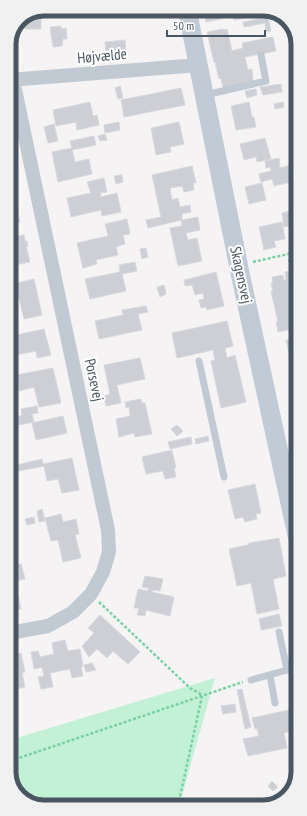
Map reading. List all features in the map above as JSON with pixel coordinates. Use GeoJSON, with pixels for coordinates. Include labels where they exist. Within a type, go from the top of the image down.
{"type":"FeatureCollection","features":[{"type":"Feature","properties":{"kind":"street","name":"Skagensvej"},"geometry":{"type":"LineString","coordinates":[[188,16],[199,65],[238,265],[291,508]]}},
{"type":"Feature","properties":{"kind":"street","name":"Højvælde"},"geometry":{"type":"LineString","coordinates":[[16,80],[199,65]]}},
{"type":"Feature","properties":{"kind":"street","name":"Porsevej"},"geometry":{"type":"LineString","coordinates":[[16,103],[108,530],[109,552],[102,572],[91,594],[73,612],[48,626],[16,632]]}},
{"type":"Feature","properties":{"kind":"lane"},"geometry":{"type":"LineString","coordinates":[[205,96],[266,81],[261,55]]}},
{"type":"Feature","properties":{"kind":"lane"},"geometry":{"type":"LineString","coordinates":[[199,361],[224,477]]}},
{"type":"Feature","properties":{"kind":"lane"},"geometry":{"type":"LineString","coordinates":[[279,632],[287,670]]}},
{"type":"Feature","properties":{"kind":"lane"},"geometry":{"type":"LineString","coordinates":[[251,680],[291,669]]}},
{"type":"Feature","properties":{"kind":"lane"},"geometry":{"type":"LineString","coordinates":[[270,675],[275,703]]}},
{"type":"Feature","properties":{"kind":"path"},"geometry":{"type":"LineString","coordinates":[[238,265],[291,254],[289,262]]}},
{"type":"Feature","properties":{"kind":"path"},"geometry":{"type":"LineString","coordinates":[[91,594],[190,688],[202,696]]}},
{"type":"Feature","properties":{"kind":"path"},"geometry":{"type":"LineString","coordinates":[[16,759],[251,680]]}},
{"type":"Feature","properties":{"kind":"path"},"geometry":{"type":"LineString","coordinates":[[179,800],[202,696]]}},
{"type":"Feature","properties":{"kind":"green space"},"geometry":{"type":"Polygon","coordinates":[[[215,678],[181,800],[42,800],[33,798],[25,793],[17,780],[16,738],[215,678]]]}},
{"type":"Feature","properties":{"kind":"building"},"geometry":{"type":"Polygon","coordinates":[[[41,16],[41,29],[25,29],[25,23],[35,17],[41,16]]]}},
{"type":"Feature","properties":{"kind":"building"},"geometry":{"type":"Polygon","coordinates":[[[205,16],[221,16],[221,19],[206,22],[205,16]]]}},
{"type":"Feature","properties":{"kind":"building"},"geometry":{"type":"Polygon","coordinates":[[[233,16],[245,16],[246,18],[234,20],[233,16]]]}},
{"type":"Feature","properties":{"kind":"building"},"geometry":{"type":"Polygon","coordinates":[[[268,17],[271,31],[266,32],[265,23],[244,27],[243,22],[268,17]]]}},
{"type":"Feature","properties":{"kind":"building"},"geometry":{"type":"Polygon","coordinates":[[[61,26],[61,29],[66,28],[67,39],[63,39],[62,46],[53,47],[50,27],[61,26]]]}},
{"type":"Feature","properties":{"kind":"building"},"geometry":{"type":"Polygon","coordinates":[[[227,29],[232,51],[243,48],[242,43],[273,37],[276,51],[245,57],[248,70],[252,69],[253,81],[223,89],[221,78],[219,79],[214,62],[207,32],[227,29]]]}},
{"type":"Feature","properties":{"kind":"building"},"geometry":{"type":"Polygon","coordinates":[[[125,40],[126,52],[106,54],[105,42],[125,40]]]}},
{"type":"Feature","properties":{"kind":"building"},"geometry":{"type":"Polygon","coordinates":[[[281,84],[282,92],[263,95],[260,87],[281,84]]]}},
{"type":"Feature","properties":{"kind":"building"},"geometry":{"type":"Polygon","coordinates":[[[120,86],[123,98],[118,99],[115,88],[120,86]]]}},
{"type":"Feature","properties":{"kind":"building"},"geometry":{"type":"Polygon","coordinates":[[[181,88],[185,105],[124,117],[121,100],[181,88]]]}},
{"type":"Feature","properties":{"kind":"building"},"geometry":{"type":"Polygon","coordinates":[[[256,89],[257,95],[247,98],[245,91],[256,89]]]}},
{"type":"Feature","properties":{"kind":"building"},"geometry":{"type":"Polygon","coordinates":[[[90,102],[93,116],[97,115],[99,125],[77,130],[76,122],[56,126],[53,110],[90,102]]]}},
{"type":"Feature","properties":{"kind":"building"},"geometry":{"type":"Polygon","coordinates":[[[249,102],[256,127],[236,130],[231,106],[249,102]]]}},
{"type":"Feature","properties":{"kind":"building"},"geometry":{"type":"Polygon","coordinates":[[[283,102],[284,107],[275,109],[274,104],[283,102]]]}},
{"type":"Feature","properties":{"kind":"building"},"geometry":{"type":"Polygon","coordinates":[[[119,122],[120,130],[105,133],[104,125],[119,122]]]}},
{"type":"Feature","properties":{"kind":"building"},"geometry":{"type":"Polygon","coordinates":[[[179,122],[184,144],[170,147],[171,152],[156,155],[151,128],[179,122]]]}},
{"type":"Feature","properties":{"kind":"building"},"geometry":{"type":"Polygon","coordinates":[[[54,124],[58,141],[48,143],[44,127],[54,124]]]}},
{"type":"Feature","properties":{"kind":"building"},"geometry":{"type":"Polygon","coordinates":[[[105,134],[107,140],[100,141],[98,136],[105,134]]]}},
{"type":"Feature","properties":{"kind":"building"},"geometry":{"type":"Polygon","coordinates":[[[94,136],[96,145],[72,150],[75,162],[89,159],[92,174],[58,182],[52,152],[72,148],[70,141],[94,136]]]}},
{"type":"Feature","properties":{"kind":"building"},"geometry":{"type":"Polygon","coordinates":[[[265,138],[271,159],[257,162],[256,157],[244,160],[240,144],[265,138]]]}},
{"type":"Feature","properties":{"kind":"building"},"geometry":{"type":"Polygon","coordinates":[[[279,158],[280,168],[291,165],[291,182],[274,186],[272,179],[261,182],[259,174],[271,171],[270,167],[266,168],[265,161],[279,158]]]}},
{"type":"Feature","properties":{"kind":"building"},"geometry":{"type":"Polygon","coordinates":[[[192,166],[196,183],[193,183],[194,190],[184,192],[182,186],[170,188],[172,200],[178,198],[180,207],[190,205],[191,212],[182,214],[182,220],[198,217],[200,230],[186,233],[188,240],[197,238],[202,261],[178,266],[170,228],[182,226],[181,220],[148,228],[146,220],[161,217],[152,175],[192,166]]]}},
{"type":"Feature","properties":{"kind":"building"},"geometry":{"type":"Polygon","coordinates":[[[122,175],[123,182],[116,184],[114,176],[122,175]]]}},
{"type":"Feature","properties":{"kind":"building"},"geometry":{"type":"Polygon","coordinates":[[[104,178],[107,192],[100,193],[101,197],[117,193],[121,212],[102,216],[101,210],[71,217],[67,198],[91,193],[87,182],[104,178]]]}},
{"type":"Feature","properties":{"kind":"building"},"geometry":{"type":"Polygon","coordinates":[[[262,183],[266,200],[249,204],[245,187],[262,183]]]}},
{"type":"Feature","properties":{"kind":"building"},"geometry":{"type":"Polygon","coordinates":[[[16,205],[20,222],[16,223],[16,205]]]}},
{"type":"Feature","properties":{"kind":"building"},"geometry":{"type":"Polygon","coordinates":[[[291,211],[291,226],[284,227],[282,213],[291,211]]]}},
{"type":"Feature","properties":{"kind":"building"},"geometry":{"type":"Polygon","coordinates":[[[127,219],[130,234],[123,235],[125,244],[116,247],[118,255],[96,260],[97,264],[83,268],[77,243],[108,236],[105,224],[127,219]]]}},
{"type":"Feature","properties":{"kind":"building"},"geometry":{"type":"Polygon","coordinates":[[[282,222],[285,239],[274,241],[276,247],[264,250],[259,227],[282,222]]]}},
{"type":"Feature","properties":{"kind":"building"},"geometry":{"type":"Polygon","coordinates":[[[24,235],[25,241],[27,241],[28,246],[26,246],[30,262],[16,265],[16,237],[24,235]]]}},
{"type":"Feature","properties":{"kind":"building"},"geometry":{"type":"Polygon","coordinates":[[[146,248],[148,257],[142,259],[140,249],[146,248]]]}},
{"type":"Feature","properties":{"kind":"building"},"geometry":{"type":"Polygon","coordinates":[[[135,262],[137,271],[122,274],[126,291],[90,299],[85,279],[120,272],[119,265],[135,262]]]}},
{"type":"Feature","properties":{"kind":"building"},"geometry":{"type":"Polygon","coordinates":[[[291,271],[291,281],[288,282],[291,296],[291,329],[278,332],[276,322],[278,322],[271,291],[273,291],[271,283],[273,283],[272,277],[283,275],[284,280],[286,280],[285,272],[291,271]]]}},
{"type":"Feature","properties":{"kind":"building"},"geometry":{"type":"Polygon","coordinates":[[[216,272],[224,306],[207,310],[206,307],[201,308],[199,300],[204,299],[203,293],[195,295],[192,285],[185,286],[184,280],[216,272]]]}},
{"type":"Feature","properties":{"kind":"building"},"geometry":{"type":"Polygon","coordinates":[[[34,279],[42,315],[24,319],[19,298],[16,299],[16,283],[34,279]]]}},
{"type":"Feature","properties":{"kind":"building"},"geometry":{"type":"Polygon","coordinates":[[[164,285],[166,294],[160,297],[157,287],[164,285]]]}},
{"type":"Feature","properties":{"kind":"building"},"geometry":{"type":"Polygon","coordinates":[[[146,306],[148,312],[138,314],[142,330],[99,339],[95,321],[123,315],[122,310],[146,306]]]}},
{"type":"Feature","properties":{"kind":"building"},"geometry":{"type":"Polygon","coordinates":[[[227,321],[233,346],[225,348],[227,358],[235,355],[246,402],[221,408],[211,361],[215,360],[213,350],[177,358],[172,333],[227,321]]]}},
{"type":"Feature","properties":{"kind":"building"},"geometry":{"type":"Polygon","coordinates":[[[44,329],[51,355],[37,358],[36,351],[16,355],[16,335],[44,329]]]}},
{"type":"Feature","properties":{"kind":"building"},"geometry":{"type":"Polygon","coordinates":[[[291,339],[291,363],[286,340],[291,339]]]}},
{"type":"Feature","properties":{"kind":"building"},"geometry":{"type":"Polygon","coordinates":[[[140,358],[145,379],[117,385],[121,403],[106,406],[104,396],[110,394],[104,365],[140,358]]]}},
{"type":"Feature","properties":{"kind":"building"},"geometry":{"type":"Polygon","coordinates":[[[53,368],[61,403],[39,407],[34,387],[19,391],[16,375],[53,368]]]}},
{"type":"Feature","properties":{"kind":"building"},"geometry":{"type":"Polygon","coordinates":[[[141,399],[142,403],[145,403],[152,434],[135,437],[134,433],[119,437],[116,419],[130,416],[129,407],[126,408],[125,402],[141,399]]]}},
{"type":"Feature","properties":{"kind":"building"},"geometry":{"type":"Polygon","coordinates":[[[37,406],[38,413],[32,414],[34,422],[16,426],[16,417],[22,415],[21,409],[37,406]]]}},
{"type":"Feature","properties":{"kind":"building"},"geometry":{"type":"Polygon","coordinates":[[[63,416],[67,433],[36,440],[32,423],[63,416]]]}},
{"type":"Feature","properties":{"kind":"building"},"geometry":{"type":"Polygon","coordinates":[[[177,425],[183,431],[177,436],[171,429],[177,425]]]}},
{"type":"Feature","properties":{"kind":"building"},"geometry":{"type":"Polygon","coordinates":[[[208,436],[209,441],[196,444],[195,439],[208,436]]]}},
{"type":"Feature","properties":{"kind":"building"},"geometry":{"type":"Polygon","coordinates":[[[191,437],[192,444],[170,449],[168,442],[191,437]]]}},
{"type":"Feature","properties":{"kind":"building"},"geometry":{"type":"Polygon","coordinates":[[[172,450],[176,468],[174,468],[176,477],[165,479],[163,471],[146,474],[142,457],[172,450]]]}},
{"type":"Feature","properties":{"kind":"building"},"geometry":{"type":"Polygon","coordinates":[[[72,458],[79,490],[62,493],[58,479],[47,481],[44,466],[19,471],[17,465],[42,459],[43,464],[72,458]]]}},
{"type":"Feature","properties":{"kind":"building"},"geometry":{"type":"Polygon","coordinates":[[[255,484],[261,513],[256,514],[257,519],[245,522],[243,517],[235,519],[228,490],[255,484]]]}},
{"type":"Feature","properties":{"kind":"building"},"geometry":{"type":"Polygon","coordinates":[[[42,509],[45,521],[39,522],[37,511],[42,509]]]}},
{"type":"Feature","properties":{"kind":"building"},"geometry":{"type":"Polygon","coordinates":[[[61,514],[63,522],[76,519],[79,534],[75,535],[81,558],[63,562],[58,540],[51,541],[45,518],[61,514]]]}},
{"type":"Feature","properties":{"kind":"building"},"geometry":{"type":"Polygon","coordinates":[[[34,517],[35,523],[27,525],[25,519],[34,517]]]}},
{"type":"Feature","properties":{"kind":"building"},"geometry":{"type":"Polygon","coordinates":[[[279,538],[286,576],[273,579],[279,609],[257,614],[251,583],[237,586],[229,549],[248,545],[249,543],[279,538]]]}},
{"type":"Feature","properties":{"kind":"building"},"geometry":{"type":"Polygon","coordinates":[[[21,564],[25,579],[16,581],[16,565],[21,564]]]}},
{"type":"Feature","properties":{"kind":"building"},"geometry":{"type":"Polygon","coordinates":[[[145,576],[163,579],[160,591],[152,590],[152,592],[174,597],[170,616],[146,610],[145,616],[137,615],[139,608],[134,608],[138,589],[148,591],[148,588],[142,587],[145,576]]]}},
{"type":"Feature","properties":{"kind":"building"},"geometry":{"type":"Polygon","coordinates":[[[16,586],[21,609],[16,610],[16,586]]]}},
{"type":"Feature","properties":{"kind":"building"},"geometry":{"type":"Polygon","coordinates":[[[279,614],[282,626],[261,630],[259,619],[279,614]]]}},
{"type":"Feature","properties":{"kind":"building"},"geometry":{"type":"Polygon","coordinates":[[[100,615],[140,652],[128,664],[113,651],[107,658],[97,649],[89,657],[82,646],[94,633],[88,628],[100,615]]]}},
{"type":"Feature","properties":{"kind":"building"},"geometry":{"type":"Polygon","coordinates":[[[65,640],[68,651],[80,649],[83,676],[72,678],[70,669],[50,673],[53,687],[41,689],[38,677],[44,676],[42,667],[34,669],[31,652],[38,651],[40,657],[54,654],[52,643],[65,640]]]}},
{"type":"Feature","properties":{"kind":"building"},"geometry":{"type":"Polygon","coordinates":[[[21,653],[25,672],[22,673],[25,687],[16,689],[16,654],[21,653]]]}},
{"type":"Feature","properties":{"kind":"building"},"geometry":{"type":"Polygon","coordinates":[[[92,663],[96,670],[86,672],[84,665],[92,663]]]}},
{"type":"Feature","properties":{"kind":"building"},"geometry":{"type":"Polygon","coordinates":[[[242,689],[251,727],[245,729],[237,690],[242,689]]]}},
{"type":"Feature","properties":{"kind":"building"},"geometry":{"type":"Polygon","coordinates":[[[235,704],[236,712],[223,714],[221,706],[235,704]]]}},
{"type":"Feature","properties":{"kind":"building"},"geometry":{"type":"Polygon","coordinates":[[[291,709],[291,734],[290,731],[284,733],[287,748],[248,756],[243,739],[259,736],[252,718],[291,709]]]}},
{"type":"Feature","properties":{"kind":"building"},"geometry":{"type":"Polygon","coordinates":[[[272,781],[278,787],[273,791],[268,786],[272,781]]]}}]}
